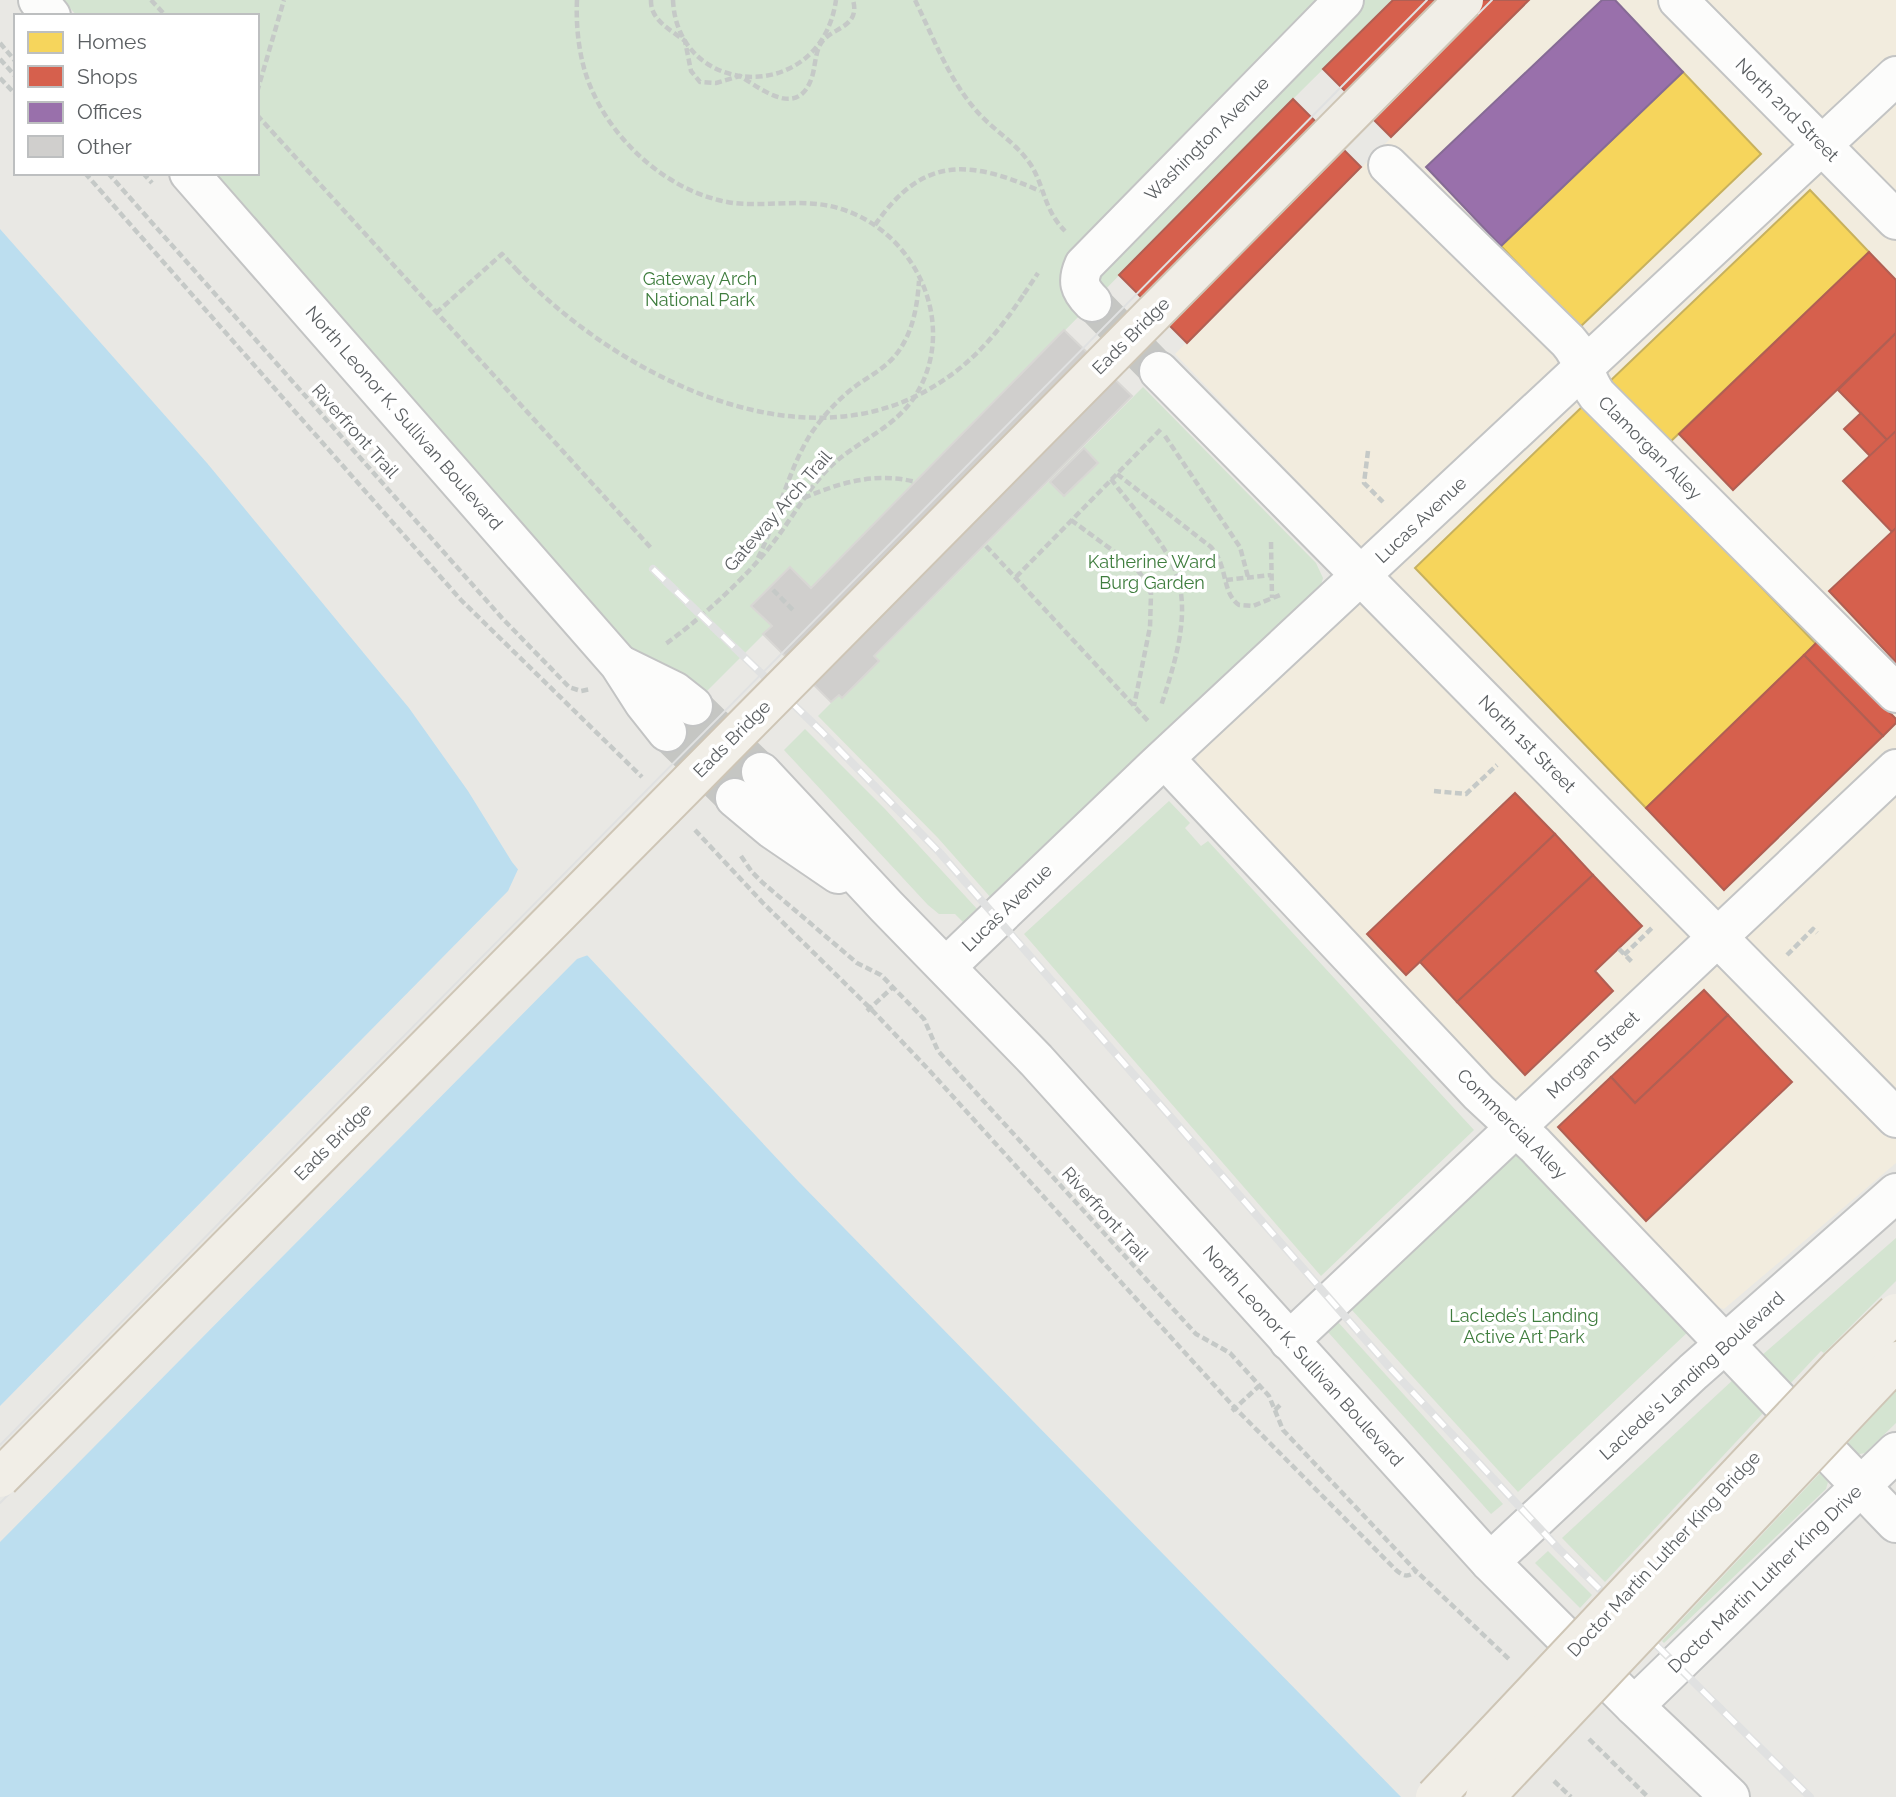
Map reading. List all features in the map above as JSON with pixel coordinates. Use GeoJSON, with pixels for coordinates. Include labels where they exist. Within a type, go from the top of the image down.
{"type":"FeatureCollection","features":[{"type":"Feature","properties":{"kind":"main road","name":"Eads Bridge"},"geometry":{"type":"LineString","coordinates":[[0,1478],[1464,0]]}},
{"type":"Feature","properties":{"kind":"main road","name":"Doctor Martin Luther King Bridge"},"geometry":{"type":"LineString","coordinates":[[1435,1797],[1839,1368],[1896,1313]]}},
{"type":"Feature","properties":{"kind":"main road","name":"Doctor Martin Luther King Bridge"},"geometry":{"type":"LineString","coordinates":[[1485,1797],[1896,1361]]}},
{"type":"Feature","properties":{"kind":"street"},"geometry":{"type":"LineString","coordinates":[[38,0],[49,14]]}},
{"type":"Feature","properties":{"kind":"street","name":"Washington Avenue"},"geometry":{"type":"LineString","coordinates":[[1085,292],[1084,265],[1091,256],[1344,0]]}},
{"type":"Feature","properties":{"kind":"street","name":"North 2nd Street"},"geometry":{"type":"LineString","coordinates":[[1678,0],[1896,220]]}},
{"type":"Feature","properties":{"kind":"street","name":"Lucas Avenue"},"geometry":{"type":"LineString","coordinates":[[947,966],[1159,743],[1361,576],[1896,76]]}},
{"type":"Feature","properties":{"kind":"street","name":"Clamorgan Alley"},"geometry":{"type":"LineString","coordinates":[[1388,165],[1575,349],[1597,395],[1896,692]]}},
{"type":"Feature","properties":{"kind":"street","name":"North Leonor K. Sullivan Boulevard"},"geometry":{"type":"LineString","coordinates":[[191,175],[619,664],[644,703],[680,719]]}},
{"type":"Feature","properties":{"kind":"street","name":"North 1st Street"},"geometry":{"type":"LineString","coordinates":[[1159,371],[1896,1118]]}},
{"type":"Feature","properties":{"kind":"street","name":"Commercial Alley"},"geometry":{"type":"LineString","coordinates":[[1159,743],[1479,1093],[1516,1127],[1896,1523]]}},
{"type":"Feature","properties":{"kind":"street","name":"Morgan Street"},"geometry":{"type":"LineString","coordinates":[[1289,1340],[1896,769]]}},
{"type":"Feature","properties":{"kind":"street","name":"North Leonor K. Sullivan Boulevard"},"geometry":{"type":"LineString","coordinates":[[748,785],[803,852],[886,906],[947,966],[1036,1060],[1490,1562],[1634,1706],[1730,1797]]}},
{"type":"Feature","properties":{"kind":"street","name":"Laclede's Landing Boulevard"},"geometry":{"type":"LineString","coordinates":[[1490,1562],[1725,1343],[1896,1193]]}},
{"type":"Feature","properties":{"kind":"street","name":"Doctor Martin Luther King Drive"},"geometry":{"type":"LineString","coordinates":[[1634,1706],[1896,1452]]}},
{"type":"Feature","properties":{"kind":"path"},"geometry":{"type":"LineString","coordinates":[[151,0],[164,14]]}},
{"type":"Feature","properties":{"kind":"path"},"geometry":{"type":"LineString","coordinates":[[259,85],[284,0]]}},
{"type":"Feature","properties":{"kind":"path","name":"Gateway Arch Trail"},"geometry":{"type":"LineString","coordinates":[[577,0],[577,38],[584,70],[598,102],[635,152],[662,173],[707,197],[751,205],[817,203],[858,215],[875,225],[901,248],[919,278],[931,308],[934,345],[932,359],[919,391],[898,417],[830,467],[754,565],[685,629],[657,648]]}},
{"type":"Feature","properties":{"kind":"path"},"geometry":{"type":"LineString","coordinates":[[650,0],[659,21],[710,65],[740,76],[781,99],[799,96],[810,84],[820,44],[831,22],[836,0]]}},
{"type":"Feature","properties":{"kind":"path"},"geometry":{"type":"LineString","coordinates":[[673,0],[691,71],[700,82],[716,83],[740,76],[759,77],[781,73],[801,63],[820,44],[849,22],[855,10],[853,0]]}},
{"type":"Feature","properties":{"kind":"path"},"geometry":{"type":"LineString","coordinates":[[915,0],[961,90],[985,120],[1019,149],[1031,165],[1050,214],[1065,231]]}},
{"type":"Feature","properties":{"kind":"path"},"geometry":{"type":"LineString","coordinates":[[0,43],[14,60]]}},
{"type":"Feature","properties":{"kind":"path"},"geometry":{"type":"LineString","coordinates":[[0,59],[14,75]]}},
{"type":"Feature","properties":{"kind":"path"},"geometry":{"type":"LineString","coordinates":[[0,78],[14,93]]}},
{"type":"Feature","properties":{"kind":"path"},"geometry":{"type":"LineString","coordinates":[[259,117],[651,548]]}},
{"type":"Feature","properties":{"kind":"path"},"geometry":{"type":"LineString","coordinates":[[875,225],[907,189],[927,177],[947,170],[969,169],[993,173],[1041,191]]}},
{"type":"Feature","properties":{"kind":"path"},"geometry":{"type":"LineString","coordinates":[[87,175],[461,600],[632,767]]}},
{"type":"Feature","properties":{"kind":"path","name":"Riverfront Trail"},"geometry":{"type":"LineString","coordinates":[[110,175],[502,618],[569,687],[581,691],[592,689]]}},
{"type":"Feature","properties":{"kind":"path"},"geometry":{"type":"LineString","coordinates":[[436,313],[502,254],[557,308],[593,336],[651,371],[694,391],[752,410],[830,418],[872,411],[912,398],[935,386],[982,349],[995,335],[1038,273]]}},
{"type":"Feature","properties":{"kind":"path"},"geometry":{"type":"LineString","coordinates":[[754,565],[771,530],[792,471],[811,434],[841,398],[898,352],[913,322],[919,278]]}},
{"type":"Feature","properties":{"kind":"path"},"geometry":{"type":"LineString","coordinates":[[1160,430],[1240,547],[1248,578]]}},
{"type":"Feature","properties":{"kind":"path"},"geometry":{"type":"LineString","coordinates":[[1016,577],[1156,435]]}},
{"type":"Feature","properties":{"kind":"path"},"geometry":{"type":"LineString","coordinates":[[1368,451],[1364,483],[1384,503]]}},
{"type":"Feature","properties":{"kind":"path"},"geometry":{"type":"LineString","coordinates":[[1117,474],[1211,548],[1220,559],[1230,596],[1239,605],[1253,607],[1279,595]]}},
{"type":"Feature","properties":{"kind":"path"},"geometry":{"type":"LineString","coordinates":[[804,498],[832,486],[862,479],[887,478],[916,482]]}},
{"type":"Feature","properties":{"kind":"path"},"geometry":{"type":"LineString","coordinates":[[1111,479],[1172,563],[1181,589],[1182,618],[1162,705]]}},
{"type":"Feature","properties":{"kind":"path"},"geometry":{"type":"LineString","coordinates":[[1071,520],[1134,566],[1145,580],[1151,594],[1150,627],[1134,706]]}},
{"type":"Feature","properties":{"kind":"path"},"geometry":{"type":"LineString","coordinates":[[1271,534],[1272,598]]}},
{"type":"Feature","properties":{"kind":"path"},"geometry":{"type":"LineString","coordinates":[[986,546],[1134,706],[1159,743]]}},
{"type":"Feature","properties":{"kind":"path"},"geometry":{"type":"LineString","coordinates":[[1226,580],[1271,575]]}},
{"type":"Feature","properties":{"kind":"path"},"geometry":{"type":"LineString","coordinates":[[774,590],[794,611]]}},
{"type":"Feature","properties":{"kind":"path"},"geometry":{"type":"LineString","coordinates":[[1434,791],[1466,794],[1493,769]]}},
{"type":"Feature","properties":{"kind":"path"},"geometry":{"type":"LineString","coordinates":[[700,834],[763,903],[869,1009],[1233,1409],[1396,1570],[1406,1576],[1416,1572]]}},
{"type":"Feature","properties":{"kind":"path","name":"Riverfront Trail"},"geometry":{"type":"LineString","coordinates":[[738,850],[743,861],[763,883],[857,963],[872,969],[924,1019],[938,1051],[1196,1335],[1225,1349],[1259,1386],[1272,1401],[1283,1430],[1416,1572],[1465,1615]]}},
{"type":"Feature","properties":{"kind":"path"},"geometry":{"type":"LineString","coordinates":[[1624,955],[1654,926]]}},
{"type":"Feature","properties":{"kind":"path"},"geometry":{"type":"LineString","coordinates":[[1783,960],[1813,929],[1817,933]]}},
{"type":"Feature","properties":{"kind":"path"},"geometry":{"type":"LineString","coordinates":[[1619,949],[1630,960]]}},
{"type":"Feature","properties":{"kind":"path"},"geometry":{"type":"LineString","coordinates":[[872,969],[877,964]]}},
{"type":"Feature","properties":{"kind":"path"},"geometry":{"type":"LineString","coordinates":[[869,1009],[893,987]]}},
{"type":"Feature","properties":{"kind":"path"},"geometry":{"type":"LineString","coordinates":[[1233,1409],[1259,1386]]}},
{"type":"Feature","properties":{"kind":"path"},"geometry":{"type":"LineString","coordinates":[[1275,1410],[1282,1403]]}},
{"type":"Feature","properties":{"kind":"path"},"geometry":{"type":"LineString","coordinates":[[1550,1777],[1572,1797]]}},
{"type":"Feature","properties":{"kind":"shaded area"},"geometry":{"type":"Polygon","coordinates":[[[1529,0],[1896,0],[1896,1163],[1724,1309],[1715,1306],[1505,1095],[1196,765],[1197,755],[1388,575],[1175,354],[1529,0]]]}},
{"type":"Feature","properties":{"kind":"green space","name":"Gateway Arch National Park"},"geometry":{"type":"Polygon","coordinates":[[[63,0],[1393,0],[811,588],[790,567],[752,605],[772,626],[699,699],[633,650],[217,175],[259,175],[259,14],[75,14],[63,0]]]}},
{"type":"Feature","properties":{"kind":"green space","name":"Katherine Ward Burg Garden"},"geometry":{"type":"Polygon","coordinates":[[[1143,387],[1316,563],[1323,578],[1321,585],[992,899],[938,838],[818,716],[839,695],[842,698],[879,661],[875,656],[1143,387]]]}},
{"type":"Feature","properties":{"kind":"green space"},"geometry":{"type":"Polygon","coordinates":[[[805,729],[885,809],[978,910],[964,923],[955,914],[939,914],[928,905],[784,750],[805,729]]]}},
{"type":"Feature","properties":{"kind":"green space"},"geometry":{"type":"Polygon","coordinates":[[[1169,801],[1190,823],[1185,828],[1201,846],[1208,841],[1474,1130],[1321,1276],[1024,934],[1169,801]]]}},
{"type":"Feature","properties":{"kind":"green space","name":"Laclede’s Landing Active Art Park"},"geometry":{"type":"Polygon","coordinates":[[[1517,1152],[1689,1331],[1518,1492],[1351,1309],[1517,1152]]]}},
{"type":"Feature","properties":{"kind":"green space"},"geometry":{"type":"Polygon","coordinates":[[[1896,1238],[1896,1281],[1788,1386],[1761,1356],[1896,1238]]]}},
{"type":"Feature","properties":{"kind":"green space"},"geometry":{"type":"Polygon","coordinates":[[[1337,1321],[1503,1504],[1491,1514],[1328,1332],[1337,1321]]]}},
{"type":"Feature","properties":{"kind":"green space"},"geometry":{"type":"Polygon","coordinates":[[[1734,1379],[1764,1412],[1605,1582],[1562,1538],[1734,1379]]]}},
{"type":"Feature","properties":{"kind":"green space"},"geometry":{"type":"Polygon","coordinates":[[[1896,1386],[1896,1423],[1865,1453],[1855,1455],[1846,1445],[1881,1407],[1878,1404],[1896,1386]]]}},
{"type":"Feature","properties":{"kind":"green space"},"geometry":{"type":"Polygon","coordinates":[[[1820,1473],[1828,1482],[1826,1489],[1664,1643],[1662,1641],[1820,1473]]]}},
{"type":"Feature","properties":{"kind":"green space"},"geometry":{"type":"Polygon","coordinates":[[[1548,1551],[1592,1595],[1580,1608],[1535,1563],[1548,1551]]]}},
{"type":"Feature","properties":{"kind":"water"},"geometry":{"type":"Polygon","coordinates":[[[0,229],[207,463],[409,708],[468,791],[512,862],[587,955],[798,1181],[1401,1797],[0,1797],[0,229]]]}},
{"type":"Feature","properties":{"kind":"pier"},"geometry":{"type":"Polygon","coordinates":[[[520,865],[591,954],[577,959],[0,1542],[0,1406],[508,891],[520,865]]]}},
{"type":"Feature","properties":{"kind":"building: Homes"},"geometry":{"type":"Polygon","coordinates":[[[1683,72],[1761,154],[1579,328],[1501,246],[1683,72]]]}},
{"type":"Feature","properties":{"kind":"building: Homes"},"geometry":{"type":"Polygon","coordinates":[[[1810,190],[1869,252],[1668,444],[1609,382],[1810,190]]]}},
{"type":"Feature","properties":{"kind":"building: Homes"},"geometry":{"type":"Polygon","coordinates":[[[1585,404],[1816,644],[1646,808],[1415,568],[1585,404]]]}},
{"type":"Feature","properties":{"kind":"building: Shops"},"geometry":{"type":"Polygon","coordinates":[[[1393,0],[1529,0],[1391,137],[1323,69],[1393,0]]]}},
{"type":"Feature","properties":{"kind":"building: Shops"},"geometry":{"type":"Polygon","coordinates":[[[1293,99],[1361,167],[1187,343],[1119,275],[1293,99]]]}},
{"type":"Feature","properties":{"kind":"building: Shops"},"geometry":{"type":"Polygon","coordinates":[[[1869,252],[1896,280],[1896,333],[1733,490],[1679,434],[1869,252]]]}},
{"type":"Feature","properties":{"kind":"building: Shops"},"geometry":{"type":"Polygon","coordinates":[[[1896,333],[1896,431],[1887,440],[1838,390],[1896,333]]]}},
{"type":"Feature","properties":{"kind":"building: Shops"},"geometry":{"type":"Polygon","coordinates":[[[1861,413],[1887,440],[1870,456],[1844,429],[1861,413]]]}},
{"type":"Feature","properties":{"kind":"building: Shops"},"geometry":{"type":"Polygon","coordinates":[[[1896,431],[1896,528],[1892,532],[1843,481],[1896,431]]]}},
{"type":"Feature","properties":{"kind":"building: Shops"},"geometry":{"type":"Polygon","coordinates":[[[1896,528],[1896,662],[1829,591],[1896,528]]]}},
{"type":"Feature","properties":{"kind":"building: Shops"},"geometry":{"type":"Polygon","coordinates":[[[1819,640],[1896,719],[1896,723],[1883,736],[1804,655],[1819,640]]]}},
{"type":"Feature","properties":{"kind":"building: Shops"},"geometry":{"type":"Polygon","coordinates":[[[1804,655],[1883,736],[1724,890],[1646,808],[1804,655]]]}},
{"type":"Feature","properties":{"kind":"building: Shops"},"geometry":{"type":"Polygon","coordinates":[[[1515,793],[1555,834],[1406,975],[1367,934],[1515,793]]]}},
{"type":"Feature","properties":{"kind":"building: Shops"},"geometry":{"type":"Polygon","coordinates":[[[1555,834],[1593,875],[1457,1002],[1420,962],[1555,834]]]}},
{"type":"Feature","properties":{"kind":"building: Shops"},"geometry":{"type":"Polygon","coordinates":[[[1593,875],[1642,926],[1595,971],[1613,991],[1525,1075],[1457,1002],[1593,875]]]}},
{"type":"Feature","properties":{"kind":"building: Shops"},"geometry":{"type":"Polygon","coordinates":[[[1704,990],[1728,1015],[1635,1103],[1611,1077],[1704,990]]]}},
{"type":"Feature","properties":{"kind":"building: Shops"},"geometry":{"type":"Polygon","coordinates":[[[1728,1015],[1792,1082],[1646,1221],[1558,1127],[1611,1077],[1635,1103],[1728,1015]]]}},
{"type":"Feature","properties":{"kind":"building: Offices"},"geometry":{"type":"Polygon","coordinates":[[[1602,0],[1615,0],[1683,72],[1501,246],[1426,167],[1602,0]]]}},
{"type":"Feature","properties":{"kind":"building: Other"},"geometry":{"type":"Polygon","coordinates":[[[1064,330],[1132,396],[874,656],[879,661],[842,698],[839,695],[831,702],[763,634],[772,626],[751,606],[790,567],[811,588],[1064,330]]]}},
{"type":"Feature","properties":{"kind":"building: Other"},"geometry":{"type":"Polygon","coordinates":[[[1084,448],[1098,463],[1064,496],[1050,482],[1084,448]]]}},
{"type":"Feature","properties":{"kind":"tunnel"},"geometry":{"type":"LineString","coordinates":[[1092,302],[1159,371]]}},
{"type":"Feature","properties":{"kind":"tunnel"},"geometry":{"type":"LineString","coordinates":[[693,706],[761,772]]}},
{"type":"Feature","properties":{"kind":"tunnel"},"geometry":{"type":"LineString","coordinates":[[667,732],[735,798]]}},
{"type":"Feature","properties":{"kind":"tram line"},"geometry":{"type":"LineString","coordinates":[[0,1445],[1427,0]]}},
{"type":"Feature","properties":{"kind":"tram line"},"geometry":{"type":"LineString","coordinates":[[0,1503],[1492,0]]}},
{"type":"Feature","properties":{"kind":"railway"},"geometry":{"type":"LineString","coordinates":[[653,569],[821,731],[940,853],[1391,1369],[1559,1549],[1810,1797]]}}]}
